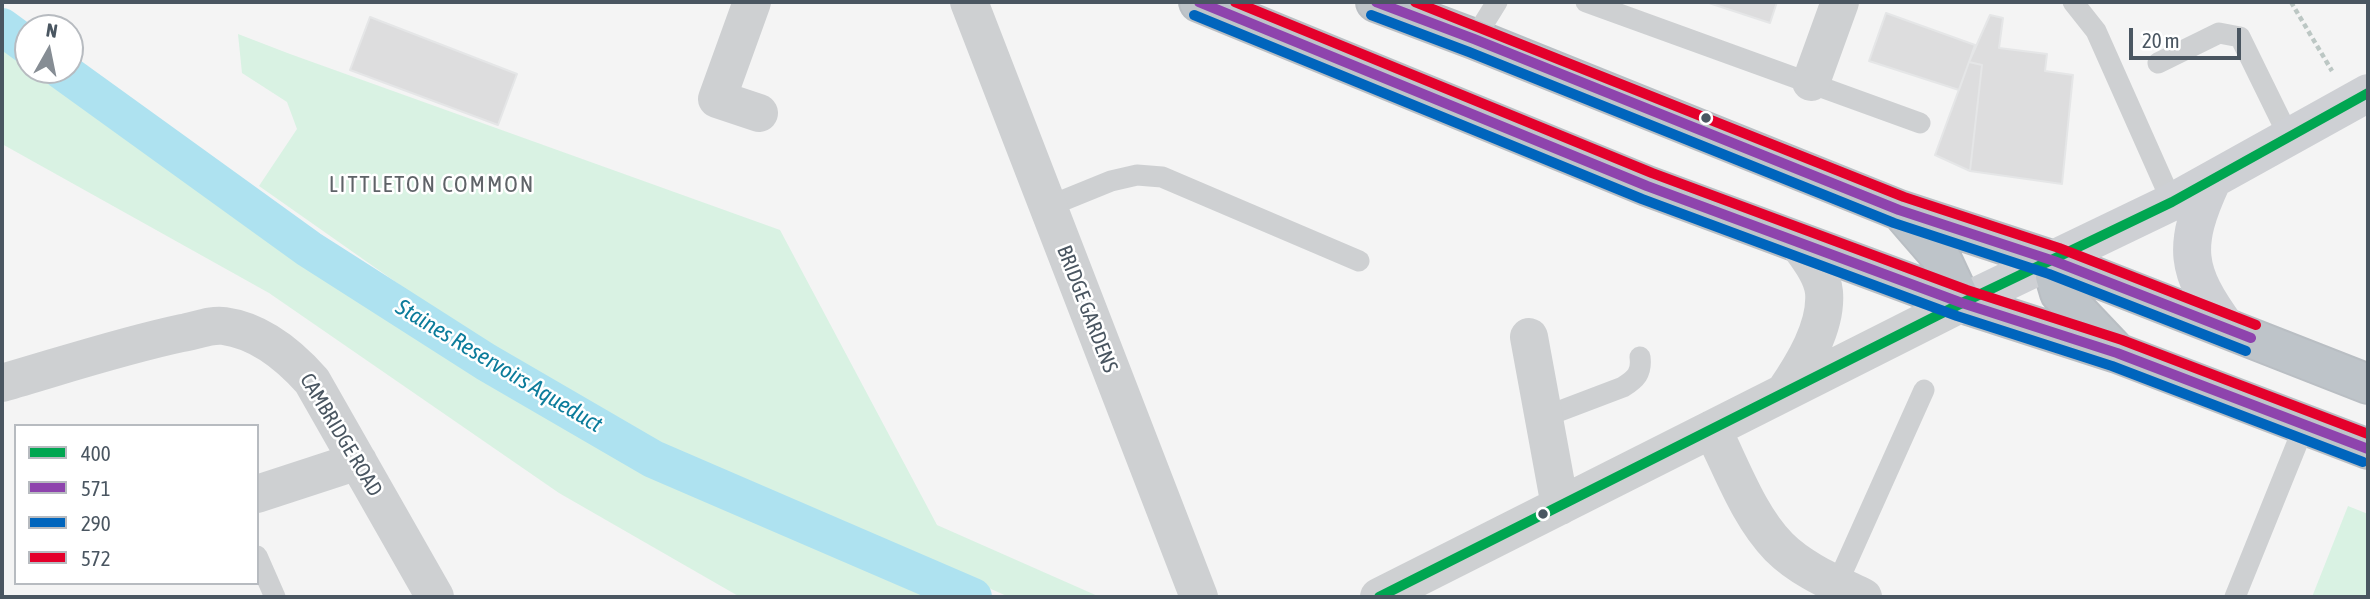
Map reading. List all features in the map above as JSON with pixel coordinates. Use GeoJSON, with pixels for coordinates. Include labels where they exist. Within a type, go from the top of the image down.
{"type":"FeatureCollection","features":[{"type":"Feature","properties":{"kind":"highway"},"geometry":{"type":"LineString","coordinates":[[1199,2],[1647,186],[1962,303],[2117,353],[2368,449]]}},
{"type":"Feature","properties":{"kind":"highway"},"geometry":{"type":"LineString","coordinates":[[1376,2],[1899,209],[2054,261],[2368,384]]}},
{"type":"Feature","properties":{"kind":"highway"},"geometry":{"type":"LineString","coordinates":[[1899,209],[1940,256],[1962,303]]}},
{"type":"Feature","properties":{"kind":"highway"},"geometry":{"type":"LineString","coordinates":[[2054,261],[2054,276],[2060,293],[2117,353]]}},
{"type":"Feature","properties":{"kind":"street"},"geometry":{"type":"LineString","coordinates":[[752,2],[718,99],[759,113]]}},
{"type":"Feature","properties":{"kind":"street"},"geometry":{"type":"LineString","coordinates":[[1811,82],[1840,2]]}},
{"type":"Feature","properties":{"kind":"street","name":"BRIDGE GARDENS"},"geometry":{"type":"LineString","coordinates":[[980,8],[1047,207],[1199,597]]}},
{"type":"Feature","properties":{"kind":"street"},"geometry":{"type":"LineString","coordinates":[[1379,597],[1962,303],[2172,202],[2359,97]]}},
{"type":"Feature","properties":{"kind":"street"},"geometry":{"type":"LineString","coordinates":[[2212,181],[2191,237],[2194,270],[2200,288],[2227,328]]}},
{"type":"Feature","properties":{"kind":"street"},"geometry":{"type":"LineString","coordinates":[[1784,393],[1807,359],[1820,321],[1824,291],[1816,269],[1798,243]]}},
{"type":"Feature","properties":{"kind":"street","name":"CAMBRIDGE ROAD"},"geometry":{"type":"LineString","coordinates":[[2,383],[147,340],[221,325],[254,335],[295,361],[312,382],[435,597]]}},
{"type":"Feature","properties":{"kind":"street"},"geometry":{"type":"LineString","coordinates":[[1530,337],[1560,506]]}},
{"type":"Feature","properties":{"kind":"street"},"geometry":{"type":"LineString","coordinates":[[1712,429],[1754,512],[1779,547],[1806,568],[1850,591]]}},
{"type":"Feature","properties":{"kind":"street"},"geometry":{"type":"LineString","coordinates":[[259,493],[358,461]]}},
{"type":"Feature","properties":{"kind":"lane"},"geometry":{"type":"LineString","coordinates":[[1474,39],[1497,2]]}},
{"type":"Feature","properties":{"kind":"lane"},"geometry":{"type":"LineString","coordinates":[[1586,2],[1920,122]]}},
{"type":"Feature","properties":{"kind":"lane"},"geometry":{"type":"LineString","coordinates":[[2073,2],[2096,31],[2172,202]]}},
{"type":"Feature","properties":{"kind":"lane"},"geometry":{"type":"LineString","coordinates":[[2158,64],[2219,33],[2240,37],[2288,137]]}},
{"type":"Feature","properties":{"kind":"lane"},"geometry":{"type":"LineString","coordinates":[[1047,207],[1111,181],[1137,175],[1162,177],[1359,261]]}},
{"type":"Feature","properties":{"kind":"lane"},"geometry":{"type":"LineString","coordinates":[[1544,417],[1635,380],[1642,370],[1640,357]]}},
{"type":"Feature","properties":{"kind":"lane"},"geometry":{"type":"LineString","coordinates":[[1850,591],[1924,390]]}},
{"type":"Feature","properties":{"kind":"lane"},"geometry":{"type":"LineString","coordinates":[[2235,597],[2305,424]]}},
{"type":"Feature","properties":{"kind":"lane"},"geometry":{"type":"LineString","coordinates":[[259,561],[275,597]]}},
{"type":"Feature","properties":{"kind":"path"},"geometry":{"type":"LineString","coordinates":[[2291,2],[2359,97]]}},
{"type":"Feature","properties":{"kind":"green space"},"geometry":{"type":"Polygon","coordinates":[[[238,34],[780,230],[937,525],[1100,597],[1009,597],[649,437],[501,356],[259,186],[297,129],[287,102],[242,73],[238,34]]]}},
{"type":"Feature","properties":{"kind":"green space"},"geometry":{"type":"Polygon","coordinates":[[[2,43],[14,52],[14,84],[57,84],[306,264],[646,466],[941,597],[740,597],[559,493],[269,293],[2,144],[2,43]]]}},
{"type":"Feature","properties":{"kind":"green space"},"geometry":{"type":"Polygon","coordinates":[[[2348,506],[2368,514],[2368,597],[2312,597],[2348,506]]]}},
{"type":"Feature","properties":{"kind":"building"},"geometry":{"type":"Polygon","coordinates":[[[1706,2],[1777,2],[1770,23],[1706,2]]]}},
{"type":"Feature","properties":{"kind":"building"},"geometry":{"type":"Polygon","coordinates":[[[1886,13],[1975,45],[1959,90],[1869,61],[1886,13]]]}},
{"type":"Feature","properties":{"kind":"building"},"geometry":{"type":"Polygon","coordinates":[[[1990,15],[2003,18],[1999,48],[2047,54],[2045,71],[2073,75],[2062,184],[1970,171],[1982,65],[1969,62],[1990,15]]]}},
{"type":"Feature","properties":{"kind":"building"},"geometry":{"type":"Polygon","coordinates":[[[370,17],[517,74],[498,125],[350,70],[370,17]]]}},
{"type":"Feature","properties":{"kind":"building"},"geometry":{"type":"Polygon","coordinates":[[[1969,62],[1982,65],[1970,171],[1935,155],[1969,62]]]}},
{"type":"Feature","properties":{"kind":"waterway","name":"Staines Reservoirs Aqueduct"},"geometry":{"type":"LineString","coordinates":[[2,27],[14,36]]}},
{"type":"Feature","properties":{"kind":"waterway","name":"Staines Reservoirs Aqueduct"},"geometry":{"type":"LineString","coordinates":[[80,84],[309,249],[486,362],[653,459],[973,597]]}},
{"type":"Feature","properties":{"kind":"transit line","name":"571"},"geometry":{"type":"LineString","coordinates":[[1199,2],[1647,186],[1962,303],[2117,353],[2368,449]]}},
{"type":"Feature","properties":{"kind":"transit line","name":"572"},"geometry":{"type":"LineString","coordinates":[[1235,2],[1652,173],[1967,290],[2122,340],[2368,434]]}},
{"type":"Feature","properties":{"kind":"transit line","name":"571"},"geometry":{"type":"LineString","coordinates":[[1376,2],[1899,210],[2054,261],[2251,338]]}},
{"type":"Feature","properties":{"kind":"transit line","name":"572"},"geometry":{"type":"LineString","coordinates":[[1415,2],[1904,197],[2059,248],[2256,325]]}},
{"type":"Feature","properties":{"kind":"transit line","name":"290"},"geometry":{"type":"LineString","coordinates":[[1194,15],[1642,199],[1957,316],[2112,366],[2363,462]]}},
{"type":"Feature","properties":{"kind":"transit line","name":"290"},"geometry":{"type":"LineString","coordinates":[[1371,15],[1894,223],[2049,274],[2246,351]]}},
{"type":"Feature","properties":{"kind":"transit line","name":"400"},"geometry":{"type":"LineString","coordinates":[[1379,597],[1962,303],[2172,202],[2368,93]]}},
{"type":"Feature","properties":{"kind":"district","name":"LITTLETON COMMON"},"geometry":{"type":"Point","coordinates":[432,185]}}]}
